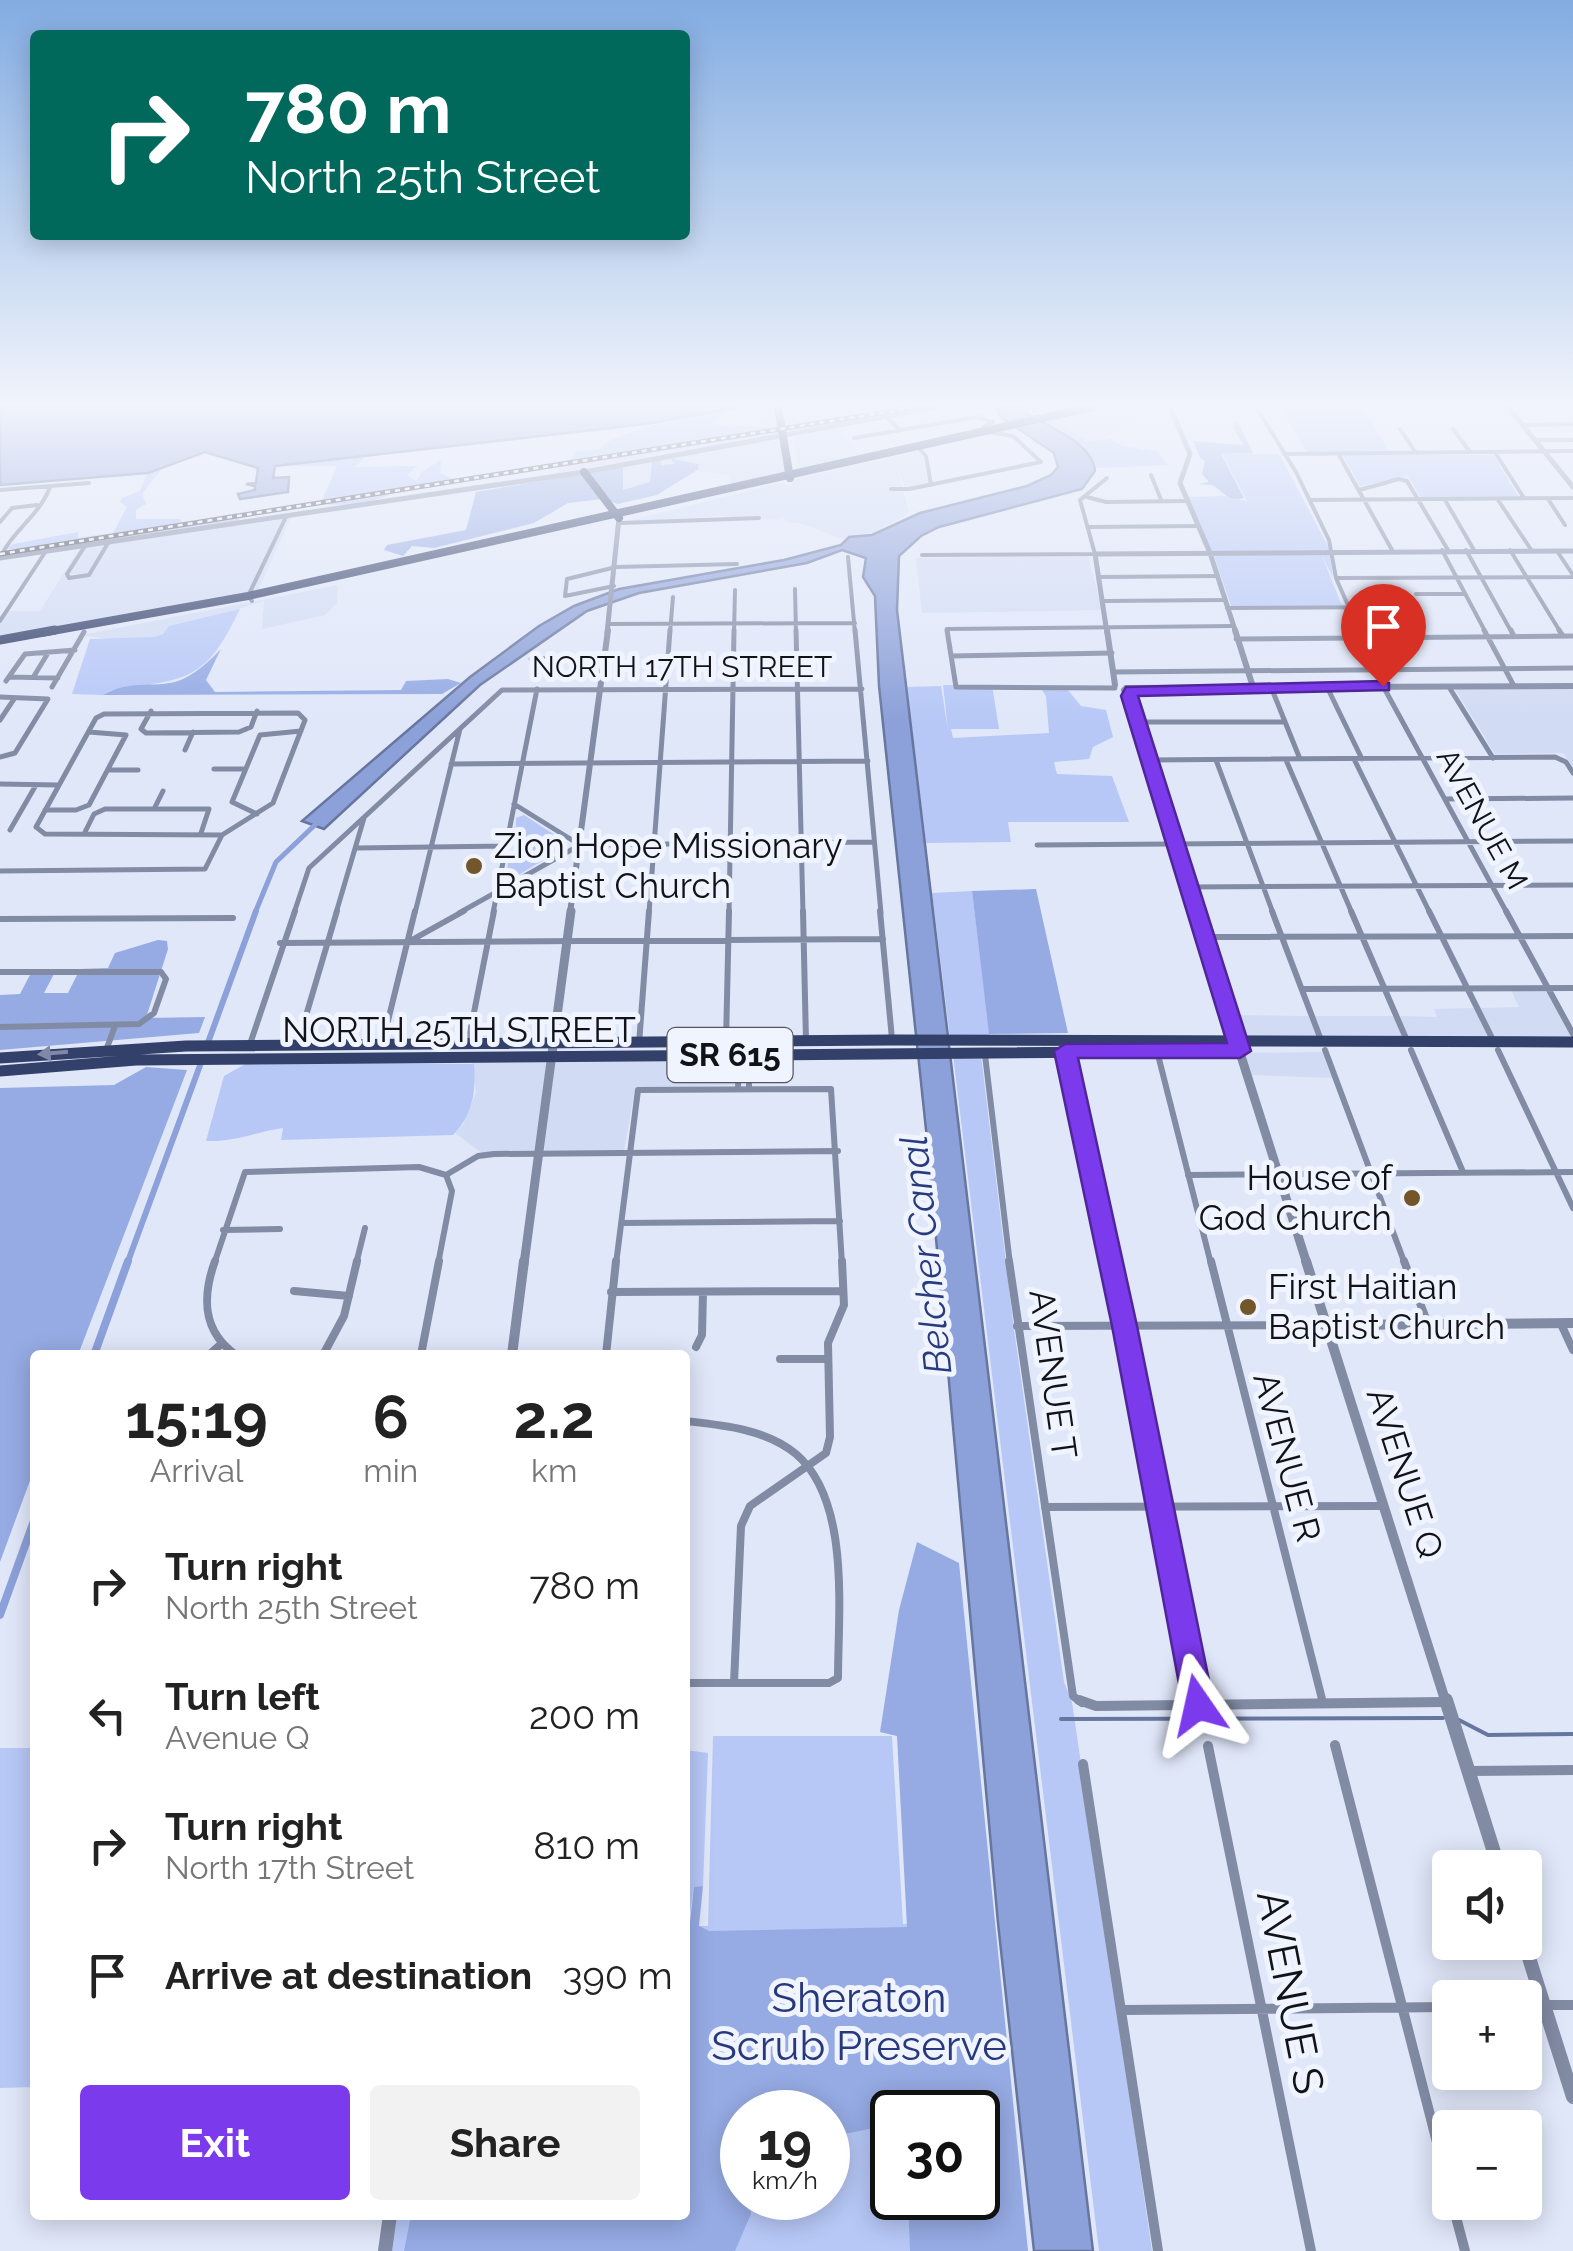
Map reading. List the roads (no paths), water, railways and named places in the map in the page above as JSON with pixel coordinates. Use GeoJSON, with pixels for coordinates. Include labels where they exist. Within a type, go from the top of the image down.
{"type":"FeatureCollection","features":[{"type":"Feature","properties":{"kind":"main road"},"geometry":{"type":"LineString","coordinates":[[614,512],[619,518]]}},
{"type":"Feature","properties":{"kind":"main road"},"geometry":{"type":"LineString","coordinates":[[0,642],[250,599],[408,560],[644,512]]}},
{"type":"Feature","properties":{"kind":"main road"},"geometry":{"type":"LineString","coordinates":[[0,642],[84,632],[250,599],[645,512]]}},
{"type":"Feature","properties":{"kind":"main road"},"geometry":{"type":"LineString","coordinates":[[395,569],[408,560]]}},
{"type":"Feature","properties":{"kind":"main road"},"geometry":{"type":"LineString","coordinates":[[787,1054],[805,1047],[806,1040]]}},
{"type":"Feature","properties":{"kind":"main road","name":"NORTH 25TH STREET"},"geometry":{"type":"LineString","coordinates":[[101,1062],[354,1058],[408,1045],[892,1040],[908,1046]]}},
{"type":"Feature","properties":{"kind":"main road"},"geometry":{"type":"LineString","coordinates":[[984,1053],[1004,1041]]}},
{"type":"Feature","properties":{"kind":"main road","name":"NORTH 25TH STREET"},"geometry":{"type":"LineString","coordinates":[[249,1046],[552,1058],[787,1054],[1004,1041],[1239,1047],[1573,1046]]}},
{"type":"Feature","properties":{"kind":"main road","name":"SR 615"},"geometry":{"type":"LineString","coordinates":[[0,1058],[106,1048],[249,1046]]}},
{"type":"Feature","properties":{"kind":"main road","name":"NORTH 25TH STREET"},"geometry":{"type":"LineString","coordinates":[[1323,1047],[1342,1050],[1410,1046]]}},
{"type":"Feature","properties":{"kind":"main road","name":"NORTH 25TH STREET"},"geometry":{"type":"LineString","coordinates":[[952,1047],[984,1053],[1239,1047]]}},
{"type":"Feature","properties":{"kind":"main road","name":"SR 615"},"geometry":{"type":"LineString","coordinates":[[0,1071],[101,1062]]}},
{"type":"Feature","properties":{"kind":"street"},"geometry":{"type":"LineString","coordinates":[[1,552],[32,512]]}},
{"type":"Feature","properties":{"kind":"street"},"geometry":{"type":"LineString","coordinates":[[1,552],[46,551],[325,512]]}},
{"type":"Feature","properties":{"kind":"street","name":"AVENUE Q"},"geometry":{"type":"LineString","coordinates":[[1083,512],[1120,686],[1140,722],[1174,843],[1494,1850]]}},
{"type":"Feature","properties":{"kind":"street"},"geometry":{"type":"LineString","coordinates":[[1192,512],[1210,552],[1253,686]]}},
{"type":"Feature","properties":{"kind":"street","name":"AVENUE M"},"geometry":{"type":"LineString","coordinates":[[1315,512],[1332,551],[1331,566],[1383,686],[1573,1034]]}},
{"type":"Feature","properties":{"kind":"street"},"geometry":{"type":"LineString","coordinates":[[1371,512],[1392,550]]}},
{"type":"Feature","properties":{"kind":"street"},"geometry":{"type":"LineString","coordinates":[[1425,512],[1514,686]]}},
{"type":"Feature","properties":{"kind":"street"},"geometry":{"type":"LineString","coordinates":[[1451,512],[1514,637]]}},
{"type":"Feature","properties":{"kind":"street"},"geometry":{"type":"LineString","coordinates":[[1506,512],[1532,551]]}},
{"type":"Feature","properties":{"kind":"street"},"geometry":{"type":"LineString","coordinates":[[250,599],[286,518]]}},
{"type":"Feature","properties":{"kind":"street"},"geometry":{"type":"LineString","coordinates":[[513,1350],[592,763],[619,518],[760,518]]}},
{"type":"Feature","properties":{"kind":"street"},"geometry":{"type":"LineString","coordinates":[[1088,527],[1199,526]]}},
{"type":"Feature","properties":{"kind":"street"},"geometry":{"type":"LineString","coordinates":[[85,546],[67,574],[69,578],[89,574],[108,543]]}},
{"type":"Feature","properties":{"kind":"street"},"geometry":{"type":"LineString","coordinates":[[1510,550],[1563,636]]}},
{"type":"Feature","properties":{"kind":"street"},"geometry":{"type":"LineString","coordinates":[[0,621],[46,551]]}},
{"type":"Feature","properties":{"kind":"street"},"geometry":{"type":"LineString","coordinates":[[1557,551],[1573,576]]}},
{"type":"Feature","properties":{"kind":"street"},"geometry":{"type":"LineString","coordinates":[[922,555],[1573,551]]}},
{"type":"Feature","properties":{"kind":"street"},"geometry":{"type":"LineString","coordinates":[[848,557],[892,1040]]}},
{"type":"Feature","properties":{"kind":"street"},"geometry":{"type":"LineString","coordinates":[[614,586],[565,596],[567,579],[616,567],[737,564]]}},
{"type":"Feature","properties":{"kind":"street"},"geometry":{"type":"LineString","coordinates":[[675,566],[675,574]]}},
{"type":"Feature","properties":{"kind":"street"},"geometry":{"type":"LineString","coordinates":[[592,591],[593,572]]}},
{"type":"Feature","properties":{"kind":"street"},"geometry":{"type":"LineString","coordinates":[[1100,577],[1218,576]]}},
{"type":"Feature","properties":{"kind":"street"},"geometry":{"type":"LineString","coordinates":[[1336,578],[1573,576]]}},
{"type":"Feature","properties":{"kind":"street"},"geometry":{"type":"LineString","coordinates":[[795,589],[806,1040]]}},
{"type":"Feature","properties":{"kind":"street"},"geometry":{"type":"LineString","coordinates":[[726,1042],[735,590]]}},
{"type":"Feature","properties":{"kind":"street"},"geometry":{"type":"LineString","coordinates":[[1416,594],[1464,594]]}},
{"type":"Feature","properties":{"kind":"street"},"geometry":{"type":"LineString","coordinates":[[639,1044],[674,597]]}},
{"type":"Feature","properties":{"kind":"street"},"geometry":{"type":"LineString","coordinates":[[1104,601],[1404,607]]}},
{"type":"Feature","properties":{"kind":"street"},"geometry":{"type":"LineString","coordinates":[[609,624],[856,623]]}},
{"type":"Feature","properties":{"kind":"street"},"geometry":{"type":"LineString","coordinates":[[1232,626],[949,627],[956,687],[1104,687],[1248,671],[1573,668]]}},
{"type":"Feature","properties":{"kind":"street"},"geometry":{"type":"LineString","coordinates":[[52,687],[84,632]]}},
{"type":"Feature","properties":{"kind":"street"},"geometry":{"type":"LineString","coordinates":[[1236,639],[1573,636]]}},
{"type":"Feature","properties":{"kind":"street"},"geometry":{"type":"LineString","coordinates":[[58,678],[7,679],[24,654],[74,650]]}},
{"type":"Feature","properties":{"kind":"street"},"geometry":{"type":"LineString","coordinates":[[34,676],[48,652]]}},
{"type":"Feature","properties":{"kind":"street"},"geometry":{"type":"LineString","coordinates":[[951,656],[1112,654]]}},
{"type":"Feature","properties":{"kind":"street"},"geometry":{"type":"LineString","coordinates":[[531,660],[604,658]]}},
{"type":"Feature","properties":{"kind":"street"},"geometry":{"type":"LineString","coordinates":[[1120,686],[1573,686]]}},
{"type":"Feature","properties":{"kind":"street"},"geometry":{"type":"LineString","coordinates":[[1271,687],[1300,760]]}},
{"type":"Feature","properties":{"kind":"street"},"geometry":{"type":"LineString","coordinates":[[1327,687],[1394,841],[1573,1208]]}},
{"type":"Feature","properties":{"kind":"street"},"geometry":{"type":"LineString","coordinates":[[1449,687],[1494,758]]}},
{"type":"Feature","properties":{"kind":"street","name":"NORTH 17TH STREET"},"geometry":{"type":"LineString","coordinates":[[460,728],[502,690],[862,689]]}},
{"type":"Feature","properties":{"kind":"street"},"geometry":{"type":"LineString","coordinates":[[468,1044],[537,690]]}},
{"type":"Feature","properties":{"kind":"street"},"geometry":{"type":"LineString","coordinates":[[0,698],[48,698],[16,753],[0,757]]}},
{"type":"Feature","properties":{"kind":"street"},"geometry":{"type":"LineString","coordinates":[[0,720],[15,698]]}},
{"type":"Feature","properties":{"kind":"street"},"geometry":{"type":"LineString","coordinates":[[151,711],[142,731],[246,731],[258,711]]}},
{"type":"Feature","properties":{"kind":"street"},"geometry":{"type":"LineString","coordinates":[[0,870],[206,869],[222,835],[273,803],[305,720],[298,713],[104,714],[88,732],[37,830],[222,835]]}},
{"type":"Feature","properties":{"kind":"street"},"geometry":{"type":"LineString","coordinates":[[1140,722],[1285,722]]}},
{"type":"Feature","properties":{"kind":"street"},"geometry":{"type":"LineString","coordinates":[[382,1052],[460,728]]}},
{"type":"Feature","properties":{"kind":"street"},"geometry":{"type":"LineString","coordinates":[[249,1046],[280,943],[309,868],[460,728]]}},
{"type":"Feature","properties":{"kind":"street"},"geometry":{"type":"LineString","coordinates":[[258,814],[232,802],[260,735],[301,731]]}},
{"type":"Feature","properties":{"kind":"street"},"geometry":{"type":"LineString","coordinates":[[45,810],[84,808],[126,735],[88,732]]}},
{"type":"Feature","properties":{"kind":"street"},"geometry":{"type":"LineString","coordinates":[[185,750],[193,732]]}},
{"type":"Feature","properties":{"kind":"street"},"geometry":{"type":"LineString","coordinates":[[1150,760],[1561,758],[1573,774]]}},
{"type":"Feature","properties":{"kind":"street"},"geometry":{"type":"LineString","coordinates":[[1216,760],[1428,1324]]}},
{"type":"Feature","properties":{"kind":"street"},"geometry":{"type":"LineString","coordinates":[[1286,760],[1463,1172]]}},
{"type":"Feature","properties":{"kind":"street"},"geometry":{"type":"LineString","coordinates":[[451,764],[868,761]]}},
{"type":"Feature","properties":{"kind":"street"},"geometry":{"type":"LineString","coordinates":[[214,769],[245,770]]}},
{"type":"Feature","properties":{"kind":"street"},"geometry":{"type":"LineString","coordinates":[[107,770],[138,770]]}},
{"type":"Feature","properties":{"kind":"street"},"geometry":{"type":"LineString","coordinates":[[0,784],[58,785]]}},
{"type":"Feature","properties":{"kind":"street"},"geometry":{"type":"LineString","coordinates":[[10,830],[36,785]]}},
{"type":"Feature","properties":{"kind":"street"},"geometry":{"type":"LineString","coordinates":[[154,809],[163,791]]}},
{"type":"Feature","properties":{"kind":"street"},"geometry":{"type":"LineString","coordinates":[[1446,800],[1573,798]]}},
{"type":"Feature","properties":{"kind":"street"},"geometry":{"type":"LineString","coordinates":[[514,804],[580,846]]}},
{"type":"Feature","properties":{"kind":"street"},"geometry":{"type":"LineString","coordinates":[[84,834],[98,810],[210,809],[201,833]]}},
{"type":"Feature","properties":{"kind":"street"},"geometry":{"type":"LineString","coordinates":[[297,1046],[364,817]]}},
{"type":"Feature","properties":{"kind":"street"},"geometry":{"type":"LineString","coordinates":[[1037,845],[1573,841]]}},
{"type":"Feature","properties":{"kind":"street"},"geometry":{"type":"LineString","coordinates":[[409,942],[580,846],[873,842]]}},
{"type":"Feature","properties":{"kind":"street"},"geometry":{"type":"LineString","coordinates":[[356,848],[506,846]]}},
{"type":"Feature","properties":{"kind":"street"},"geometry":{"type":"LineString","coordinates":[[1188,887],[1573,885]]}},
{"type":"Feature","properties":{"kind":"street"},"geometry":{"type":"LineString","coordinates":[[0,918],[233,918]]}},
{"type":"Feature","properties":{"kind":"street"},"geometry":{"type":"LineString","coordinates":[[1204,937],[1573,936]]}},
{"type":"Feature","properties":{"kind":"street"},"geometry":{"type":"LineString","coordinates":[[280,943],[883,938]]}},
{"type":"Feature","properties":{"kind":"street"},"geometry":{"type":"LineString","coordinates":[[0,972],[165,972],[165,984],[152,1016],[139,1024],[0,1026]]}},
{"type":"Feature","properties":{"kind":"street"},"geometry":{"type":"LineString","coordinates":[[1302,989],[1573,988]]}},
{"type":"Feature","properties":{"kind":"street"},"geometry":{"type":"LineString","coordinates":[[101,1062],[115,1026]]}},
{"type":"Feature","properties":{"kind":"street"},"geometry":{"type":"LineString","coordinates":[[1065,1051],[1124,1326],[1198,1705],[1446,1702]]}},
{"type":"Feature","properties":{"kind":"street","name":"AVENUE R"},"geometry":{"type":"LineString","coordinates":[[1156,1051],[1323,1704]]}},
{"type":"Feature","properties":{"kind":"street","name":"AVENUE T"},"geometry":{"type":"LineString","coordinates":[[984,1053],[1017,1326],[1068,1682],[1077,1701],[1096,1706],[1198,1705]]}},
{"type":"Feature","properties":{"kind":"street"},"geometry":{"type":"LineString","coordinates":[[744,1055],[749,1087]]}},
{"type":"Feature","properties":{"kind":"street"},"geometry":{"type":"LineString","coordinates":[[738,1088],[744,1055]]}},
{"type":"Feature","properties":{"kind":"street"},"geometry":{"type":"LineString","coordinates":[[606,1350],[627,1154],[638,1090],[831,1089],[838,1151],[844,1305],[828,1343],[830,1437],[826,1453],[750,1506],[741,1526],[734,1683]]}},
{"type":"Feature","properties":{"kind":"street"},"geometry":{"type":"LineString","coordinates":[[228,1350],[220,1345],[205,1303],[244,1172],[419,1167],[446,1175],[478,1156],[838,1151]]}},
{"type":"Feature","properties":{"kind":"street"},"geometry":{"type":"LineString","coordinates":[[1188,1175],[1573,1172]]}},
{"type":"Feature","properties":{"kind":"street"},"geometry":{"type":"LineString","coordinates":[[422,1350],[452,1191],[446,1175]]}},
{"type":"Feature","properties":{"kind":"street"},"geometry":{"type":"LineString","coordinates":[[622,1223],[840,1220]]}},
{"type":"Feature","properties":{"kind":"street"},"geometry":{"type":"LineString","coordinates":[[326,1350],[344,1316],[365,1228]]}},
{"type":"Feature","properties":{"kind":"street"},"geometry":{"type":"LineString","coordinates":[[224,1230],[280,1229]]}},
{"type":"Feature","properties":{"kind":"street"},"geometry":{"type":"LineString","coordinates":[[612,1292],[843,1290]]}},
{"type":"Feature","properties":{"kind":"street"},"geometry":{"type":"LineString","coordinates":[[294,1291],[349,1296]]}},
{"type":"Feature","properties":{"kind":"street"},"geometry":{"type":"LineString","coordinates":[[696,1348],[702,1336],[703,1292]]}},
{"type":"Feature","properties":{"kind":"street"},"geometry":{"type":"LineString","coordinates":[[1017,1326],[1567,1323],[1573,1350]]}},
{"type":"Feature","properties":{"kind":"street"},"geometry":{"type":"LineString","coordinates":[[214,1350],[220,1345]]}},
{"type":"Feature","properties":{"kind":"street"},"geometry":{"type":"LineString","coordinates":[[780,1359],[828,1359]]}},
{"type":"Feature","properties":{"kind":"street"},"geometry":{"type":"LineString","coordinates":[[690,1422],[736,1428],[771,1439],[806,1466],[828,1501],[834,1524],[838,1678],[829,1683],[690,1683]]}},
{"type":"Feature","properties":{"kind":"street"},"geometry":{"type":"LineString","coordinates":[[1045,1507],[1384,1506]]}},
{"type":"Feature","properties":{"kind":"street","name":"AVENUE S"},"geometry":{"type":"LineString","coordinates":[[1208,1746],[1311,2251]]}},
{"type":"Feature","properties":{"kind":"street"},"geometry":{"type":"LineString","coordinates":[[1334,1746],[1432,2124]]}},
{"type":"Feature","properties":{"kind":"street"},"geometry":{"type":"LineString","coordinates":[[1083,1764],[1158,2251]]}},
{"type":"Feature","properties":{"kind":"street"},"geometry":{"type":"LineString","coordinates":[[1468,1772],[1573,1770]]}},
{"type":"Feature","properties":{"kind":"street"},"geometry":{"type":"LineString","coordinates":[[1530,1960],[1573,2096]]}},
{"type":"Feature","properties":{"kind":"street"},"geometry":{"type":"LineString","coordinates":[[1544,2005],[1573,2005]]}},
{"type":"Feature","properties":{"kind":"street"},"geometry":{"type":"LineString","coordinates":[[1122,2010],[1432,2007]]}},
{"type":"Feature","properties":{"kind":"street"},"geometry":{"type":"LineString","coordinates":[[385,2251],[389,2220]]}},
{"type":"Feature","properties":{"kind":"street"},"geometry":{"type":"LineString","coordinates":[[1457,2220],[1465,2251]]}},
{"type":"Feature","properties":{"kind":"waterway"},"geometry":{"type":"LineString","coordinates":[[255,913],[276,862],[318,822]]}},
{"type":"Feature","properties":{"kind":"waterway"},"geometry":{"type":"LineString","coordinates":[[206,1048],[256,911]]}},
{"type":"Feature","properties":{"kind":"waterway"},"geometry":{"type":"LineString","coordinates":[[127,1264],[202,1060]]}},
{"type":"Feature","properties":{"kind":"waterway"},"geometry":{"type":"LineString","coordinates":[[96,1350],[128,1261]]}},
{"type":"Feature","properties":{"kind":"waterway"},"geometry":{"type":"LineString","coordinates":[[0,1615],[30,1532]]}},
{"type":"Feature","properties":{"kind":"waterway"},"geometry":{"type":"LineString","coordinates":[[1061,1719],[1443,1718]]}},
{"type":"Feature","properties":{"kind":"waterway"},"geometry":{"type":"LineString","coordinates":[[1459,1720],[1488,1735],[1573,1734]]}},
{"type":"Feature","properties":{"kind":"railway"},"geometry":{"type":"LineString","coordinates":[[0,554],[262,512]]}},
{"type":"Feature","properties":{"kind":"place","name":"Zion Hope Missionary Baptist Church"},"geometry":{"type":"Point","coordinates":[474,866]}},
{"type":"Feature","properties":{"kind":"place","name":"House of God Church"},"geometry":{"type":"Point","coordinates":[1412,1198]}},
{"type":"Feature","properties":{"kind":"place","name":"First Haitian Baptist Church"},"geometry":{"type":"Point","coordinates":[1248,1307]}},
{"type":"Feature","properties":{"kind":"water label","name":"Belcher Canal"},"geometry":{"type":"Point","coordinates":[926,1255]}},
{"type":"Feature","properties":{"kind":"park label","name":"Sheraton Scrub Preserve"},"geometry":{"type":"Point","coordinates":[859,2021]}}]}
